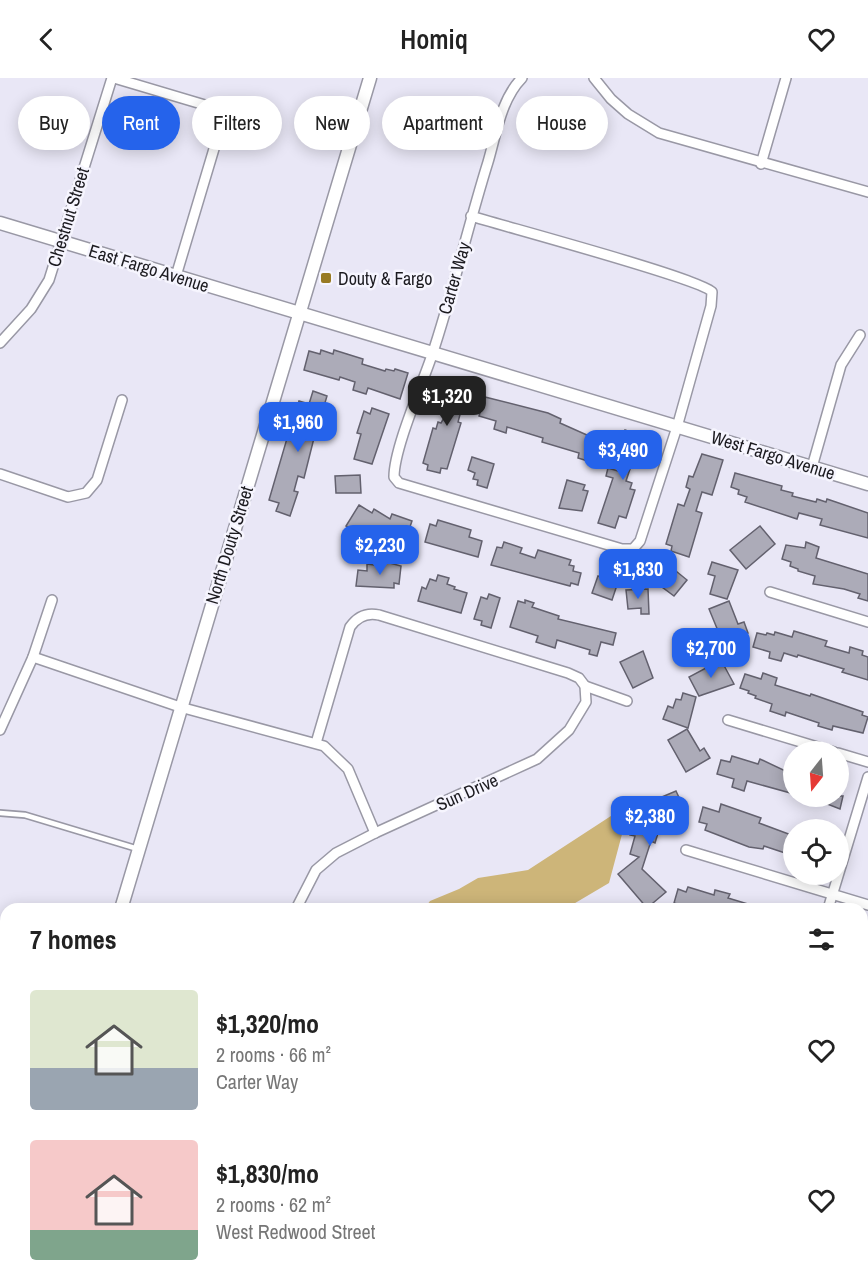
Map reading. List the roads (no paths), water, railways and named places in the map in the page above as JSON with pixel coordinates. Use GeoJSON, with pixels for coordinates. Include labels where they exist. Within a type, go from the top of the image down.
{"type":"FeatureCollection","features":[{"type":"Feature","properties":{"kind":"main road","name":"North Douty Street"},"geometry":{"type":"LineString","coordinates":[[123,903],[370,78]]}},
{"type":"Feature","properties":{"kind":"main road","name":"East Fargo Avenue"},"geometry":{"type":"LineString","coordinates":[[0,223],[298,312]]}},
{"type":"Feature","properties":{"kind":"main road","name":"West Fargo Avenue"},"geometry":{"type":"LineString","coordinates":[[298,312],[868,484]]}},
{"type":"Feature","properties":{"kind":"street"},"geometry":{"type":"LineString","coordinates":[[113,78],[215,108],[221,114],[222,122],[177,276]]}},
{"type":"Feature","properties":{"kind":"street","name":"Chestnut Street"},"geometry":{"type":"LineString","coordinates":[[0,343],[43,292],[113,78]]}},
{"type":"Feature","properties":{"kind":"street","name":"Carter Way"},"geometry":{"type":"LineString","coordinates":[[522,78],[507,101],[432,353],[406,429],[394,473],[395,480],[622,549],[633,549],[640,540],[677,427]]}},
{"type":"Feature","properties":{"kind":"street"},"geometry":{"type":"LineString","coordinates":[[594,78],[611,99],[628,114],[659,133],[761,164],[868,192]]}},
{"type":"Feature","properties":{"kind":"street"},"geometry":{"type":"LineString","coordinates":[[761,164],[786,78]]}},
{"type":"Feature","properties":{"kind":"street"},"geometry":{"type":"LineString","coordinates":[[471,216],[707,286],[712,292],[711,306],[677,427]]}},
{"type":"Feature","properties":{"kind":"street"},"geometry":{"type":"LineString","coordinates":[[812,467],[842,365],[860,335]]}},
{"type":"Feature","properties":{"kind":"street"},"geometry":{"type":"LineString","coordinates":[[0,474],[68,497],[86,493],[98,480],[122,400]]}},
{"type":"Feature","properties":{"kind":"street"},"geometry":{"type":"LineString","coordinates":[[770,592],[868,622]]}},
{"type":"Feature","properties":{"kind":"street"},"geometry":{"type":"LineString","coordinates":[[0,730],[33,657],[52,600]]}},
{"type":"Feature","properties":{"kind":"street"},"geometry":{"type":"LineString","coordinates":[[316,743],[348,633],[357,618],[374,614],[568,673],[579,678],[585,686],[627,701]]}},
{"type":"Feature","properties":{"kind":"street"},"geometry":{"type":"LineString","coordinates":[[33,657],[180,707],[316,743],[331,751],[348,769],[375,833]]}},
{"type":"Feature","properties":{"kind":"street","name":"Sun Drive"},"geometry":{"type":"LineString","coordinates":[[299,903],[311,878],[325,861],[375,833],[537,759],[569,730],[586,702],[585,686]]}},
{"type":"Feature","properties":{"kind":"street"},"geometry":{"type":"LineString","coordinates":[[728,720],[798,741]]}},
{"type":"Feature","properties":{"kind":"street"},"geometry":{"type":"LineString","coordinates":[[849,756],[868,762]]}},
{"type":"Feature","properties":{"kind":"street"},"geometry":{"type":"LineString","coordinates":[[830,903],[868,777]]}},
{"type":"Feature","properties":{"kind":"street"},"geometry":{"type":"LineString","coordinates":[[686,850],[862,903]]}},
{"type":"Feature","properties":{"kind":"lane"},"geometry":{"type":"LineString","coordinates":[[0,813],[25,815],[138,849]]}},
{"type":"Feature","properties":{"kind":"place","name":"Douty & Fargo"},"geometry":{"type":"Point","coordinates":[326,278]}}]}
